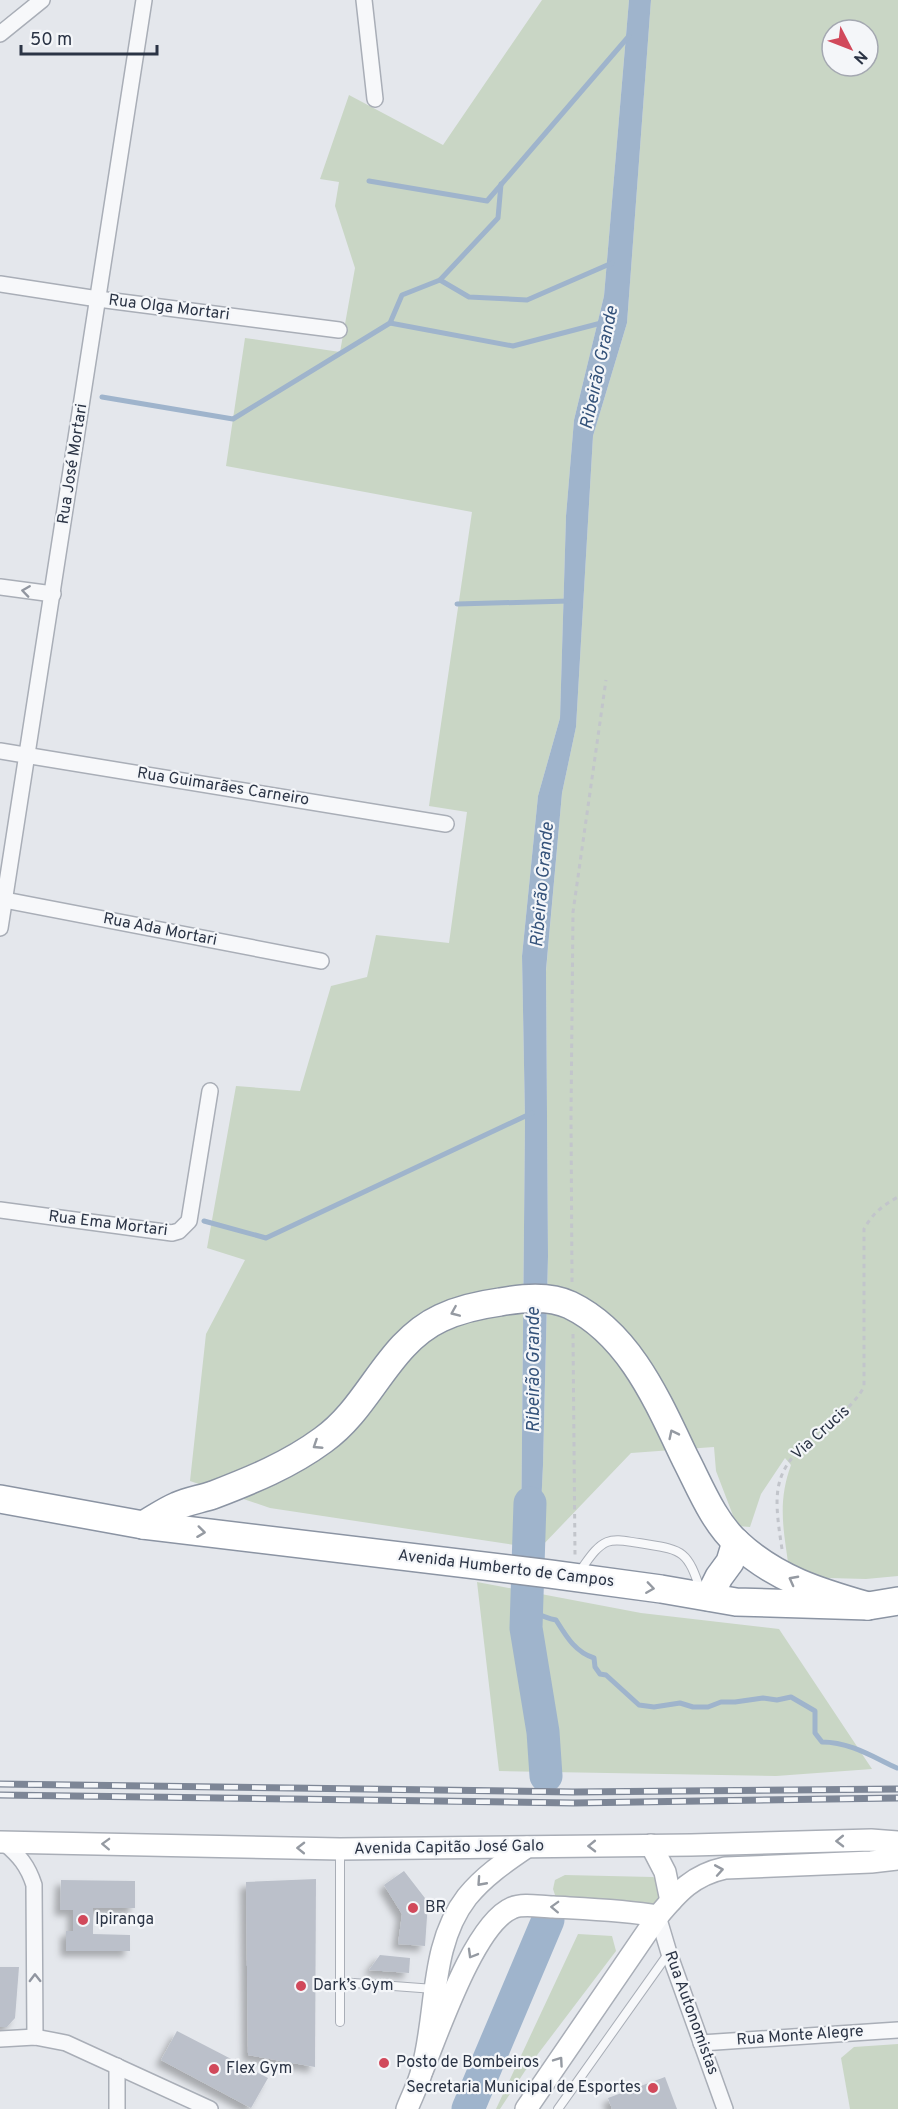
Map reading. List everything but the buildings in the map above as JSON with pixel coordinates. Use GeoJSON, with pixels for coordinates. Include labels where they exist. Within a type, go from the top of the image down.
{"type":"FeatureCollection","features":[{"type":"Feature","properties":{"kind":"highway","name":"Avenida Humberto de Campos"},"geometry":{"type":"LineString","coordinates":[[143,1525],[178,1506],[239,1485],[281,1467],[326,1439],[354,1411],[411,1336],[438,1319],[468,1307],[540,1298],[571,1305],[611,1335],[638,1367],[720,1523],[736,1542],[765,1565],[811,1589],[868,1606]]}},
{"type":"Feature","properties":{"kind":"highway","name":"Avenida Humberto de Campos"},"geometry":{"type":"LineString","coordinates":[[0,1499],[143,1525],[563,1576],[736,1602],[868,1606],[898,1601]]}},
{"type":"Feature","properties":{"kind":"highway"},"geometry":{"type":"LineString","coordinates":[[706,1596],[730,1562],[736,1542]]}},
{"type":"Feature","properties":{"kind":"main road","name":"Avenida Capitão José Galo"},"geometry":{"type":"LineString","coordinates":[[1,1842],[340,1849],[871,1840],[898,1842]]}},
{"type":"Feature","properties":{"kind":"main road"},"geometry":{"type":"LineString","coordinates":[[651,1845],[665,1872],[664,1909]]}},
{"type":"Feature","properties":{"kind":"main road"},"geometry":{"type":"LineString","coordinates":[[422,2071],[435,1990],[449,1928],[466,1898],[489,1873],[527,1847]]}},
{"type":"Feature","properties":{"kind":"main road"},"geometry":{"type":"LineString","coordinates":[[526,2109],[664,1909],[693,1880],[707,1872],[725,1868],[898,1859]]}},
{"type":"Feature","properties":{"kind":"main road"},"geometry":{"type":"LineString","coordinates":[[407,2109],[458,1981],[484,1934],[498,1918],[512,1908],[530,1906],[623,1910],[664,1909]]}},
{"type":"Feature","properties":{"kind":"main road"},"geometry":{"type":"LineString","coordinates":[[623,1910],[645,1937]]}},
{"type":"Feature","properties":{"kind":"street"},"geometry":{"type":"LineString","coordinates":[[0,34],[42,0]]}},
{"type":"Feature","properties":{"kind":"street","name":"Rua José Mortari"},"geometry":{"type":"LineString","coordinates":[[0,928],[2,899],[28,755],[144,0]]}},
{"type":"Feature","properties":{"kind":"street"},"geometry":{"type":"LineString","coordinates":[[364,0],[375,99]]}},
{"type":"Feature","properties":{"kind":"street","name":"Rua Olga Mortari"},"geometry":{"type":"LineString","coordinates":[[0,284],[339,330]]}},
{"type":"Feature","properties":{"kind":"street"},"geometry":{"type":"LineString","coordinates":[[0,587],[53,594]]}},
{"type":"Feature","properties":{"kind":"street","name":"Rua Guimarães Carneiro"},"geometry":{"type":"LineString","coordinates":[[0,751],[446,824]]}},
{"type":"Feature","properties":{"kind":"street","name":"Rua Ada Mortari"},"geometry":{"type":"LineString","coordinates":[[2,899],[321,961]]}},
{"type":"Feature","properties":{"kind":"street","name":"Rua Ema Mortari"},"geometry":{"type":"LineString","coordinates":[[0,1210],[172,1233],[179,1231],[189,1221],[210,1091]]}},
{"type":"Feature","properties":{"kind":"street"},"geometry":{"type":"LineString","coordinates":[[1,1842],[22,1860],[30,1871],[34,1886],[35,2037]]}},
{"type":"Feature","properties":{"kind":"street","name":"Rua Autonomistas"},"geometry":{"type":"LineString","coordinates":[[664,1909],[669,1953],[725,2109]]}},
{"type":"Feature","properties":{"kind":"street","name":"Rua Monte Alegre"},"geometry":{"type":"LineString","coordinates":[[701,2043],[898,2030]]}},
{"type":"Feature","properties":{"kind":"street"},"geometry":{"type":"LineString","coordinates":[[0,2039],[35,2037],[66,2043],[202,2107]]}},
{"type":"Feature","properties":{"kind":"street"},"geometry":{"type":"LineString","coordinates":[[117,2066],[117,2109]]}},
{"type":"Feature","properties":{"kind":"lane"},"geometry":{"type":"LineString","coordinates":[[563,1576],[606,1543],[617,1540],[674,1549],[692,1565],[706,1596]]}},
{"type":"Feature","properties":{"kind":"lane"},"geometry":{"type":"LineString","coordinates":[[340,1849],[340,2022]]}},
{"type":"Feature","properties":{"kind":"lane"},"geometry":{"type":"LineString","coordinates":[[558,2109],[669,1953]]}},
{"type":"Feature","properties":{"kind":"lane"},"geometry":{"type":"LineString","coordinates":[[340,1982],[435,1990]]}},
{"type":"Feature","properties":{"kind":"path"},"geometry":{"type":"LineString","coordinates":[[563,1576],[571,1305],[573,912],[606,680]]}},
{"type":"Feature","properties":{"kind":"path","name":"Via Crucis"},"geometry":{"type":"LineString","coordinates":[[781,1555],[776,1508],[779,1481],[783,1471],[801,1446],[841,1415],[857,1400],[864,1387],[864,1229],[876,1211],[898,1197]]}},
{"type":"Feature","properties":{"kind":"green space"},"geometry":{"type":"Polygon","coordinates":[[[542,0],[629,0],[604,296],[574,420],[566,516],[560,718],[538,796],[522,956],[525,1119],[521,1546],[270,1508],[190,1481],[206,1334],[245,1260],[207,1248],[236,1086],[300,1091],[331,986],[367,977],[376,935],[449,943],[467,812],[429,806],[472,512],[226,466],[245,338],[340,352],[355,268],[335,206],[339,182],[320,179],[349,95],[443,145],[542,0]]]}},
{"type":"Feature","properties":{"kind":"green space"},"geometry":{"type":"Polygon","coordinates":[[[651,0],[898,0],[898,1576],[866,1579],[790,1577],[783,1507],[786,1480],[791,1465],[785,1458],[761,1494],[750,1527],[737,1526],[716,1471],[714,1447],[631,1453],[539,1549],[548,1256],[546,971],[562,793],[576,727],[593,436],[627,323],[651,0]]]}},
{"type":"Feature","properties":{"kind":"green space"},"geometry":{"type":"Polygon","coordinates":[[[477,1582],[641,1613],[779,1629],[872,1769],[776,1776],[499,1771],[477,1582]]]}},
{"type":"Feature","properties":{"kind":"green space"},"geometry":{"type":"Polygon","coordinates":[[[565,1875],[653,1877],[662,1883],[661,1896],[653,1907],[556,1898],[553,1889],[555,1880],[565,1875]]]}},
{"type":"Feature","properties":{"kind":"green space"},"geometry":{"type":"Polygon","coordinates":[[[578,1934],[612,1936],[616,1951],[525,2071],[500,2109],[496,2109],[578,1934]]]}},
{"type":"Feature","properties":{"kind":"green space"},"geometry":{"type":"Polygon","coordinates":[[[898,2044],[898,2109],[850,2109],[841,2058],[854,2047],[898,2044]]]}},
{"type":"Feature","properties":{"kind":"water"},"geometry":{"type":"Polygon","coordinates":[[[629,0],[651,0],[627,323],[593,436],[576,727],[562,793],[546,970],[548,1256],[539,1549],[521,1546],[525,1119],[522,956],[538,796],[560,718],[566,516],[574,420],[604,296],[629,0]]]}},
{"type":"Feature","properties":{"kind":"waterway"},"geometry":{"type":"LineString","coordinates":[[369,181],[487,201],[629,36]]}},
{"type":"Feature","properties":{"kind":"waterway"},"geometry":{"type":"LineString","coordinates":[[102,397],[233,419],[390,323],[402,295],[440,280],[498,218],[501,184]]}},
{"type":"Feature","properties":{"kind":"waterway"},"geometry":{"type":"LineString","coordinates":[[440,280],[469,297],[527,300],[612,263]]}},
{"type":"Feature","properties":{"kind":"waterway"},"geometry":{"type":"LineString","coordinates":[[390,323],[513,346],[605,322]]}},
{"type":"Feature","properties":{"kind":"waterway"},"geometry":{"type":"LineString","coordinates":[[457,604],[569,601]]}},
{"type":"Feature","properties":{"kind":"waterway"},"geometry":{"type":"LineString","coordinates":[[204,1221],[266,1238],[532,1113]]}},
{"type":"Feature","properties":{"kind":"waterway","name":"Ribeirão Grande"},"geometry":{"type":"LineString","coordinates":[[530,1503],[526,1628],[543,1732],[546,1776]]}},
{"type":"Feature","properties":{"kind":"waterway"},"geometry":{"type":"LineString","coordinates":[[527,1602],[540,1614],[556,1620],[576,1648],[594,1658],[595,1667],[600,1674],[606,1675],[639,1705],[654,1707],[680,1703],[693,1707],[708,1707],[721,1702],[763,1698],[777,1700],[791,1697],[815,1711],[815,1733],[822,1742],[852,1747],[897,1768]]}},
{"type":"Feature","properties":{"kind":"waterway","name":"Ribeirão Grande"},"geometry":{"type":"LineString","coordinates":[[468,2109],[548,1920]]}},
{"type":"Feature","properties":{"kind":"railway"},"geometry":{"type":"LineString","coordinates":[[0,1784],[573,1792],[898,1789]]}},
{"type":"Feature","properties":{"kind":"railway"},"geometry":{"type":"LineString","coordinates":[[0,1795],[573,1803],[898,1798]]}},
{"type":"Feature","properties":{"kind":"place","name":"BR"},"geometry":{"type":"Point","coordinates":[413,1908]}},
{"type":"Feature","properties":{"kind":"place","name":"Ipiranga"},"geometry":{"type":"Point","coordinates":[83,1920]}},
{"type":"Feature","properties":{"kind":"place","name":"Dark’s Gym"},"geometry":{"type":"Point","coordinates":[301,1986]}},
{"type":"Feature","properties":{"kind":"place","name":"Posto de Bombeiros"},"geometry":{"type":"Point","coordinates":[384,2063]}},
{"type":"Feature","properties":{"kind":"place","name":"Flex Gym"},"geometry":{"type":"Point","coordinates":[214,2069]}},
{"type":"Feature","properties":{"kind":"place","name":"Secretaria Municipal de Esportes"},"geometry":{"type":"Point","coordinates":[653,2088]}}]}
